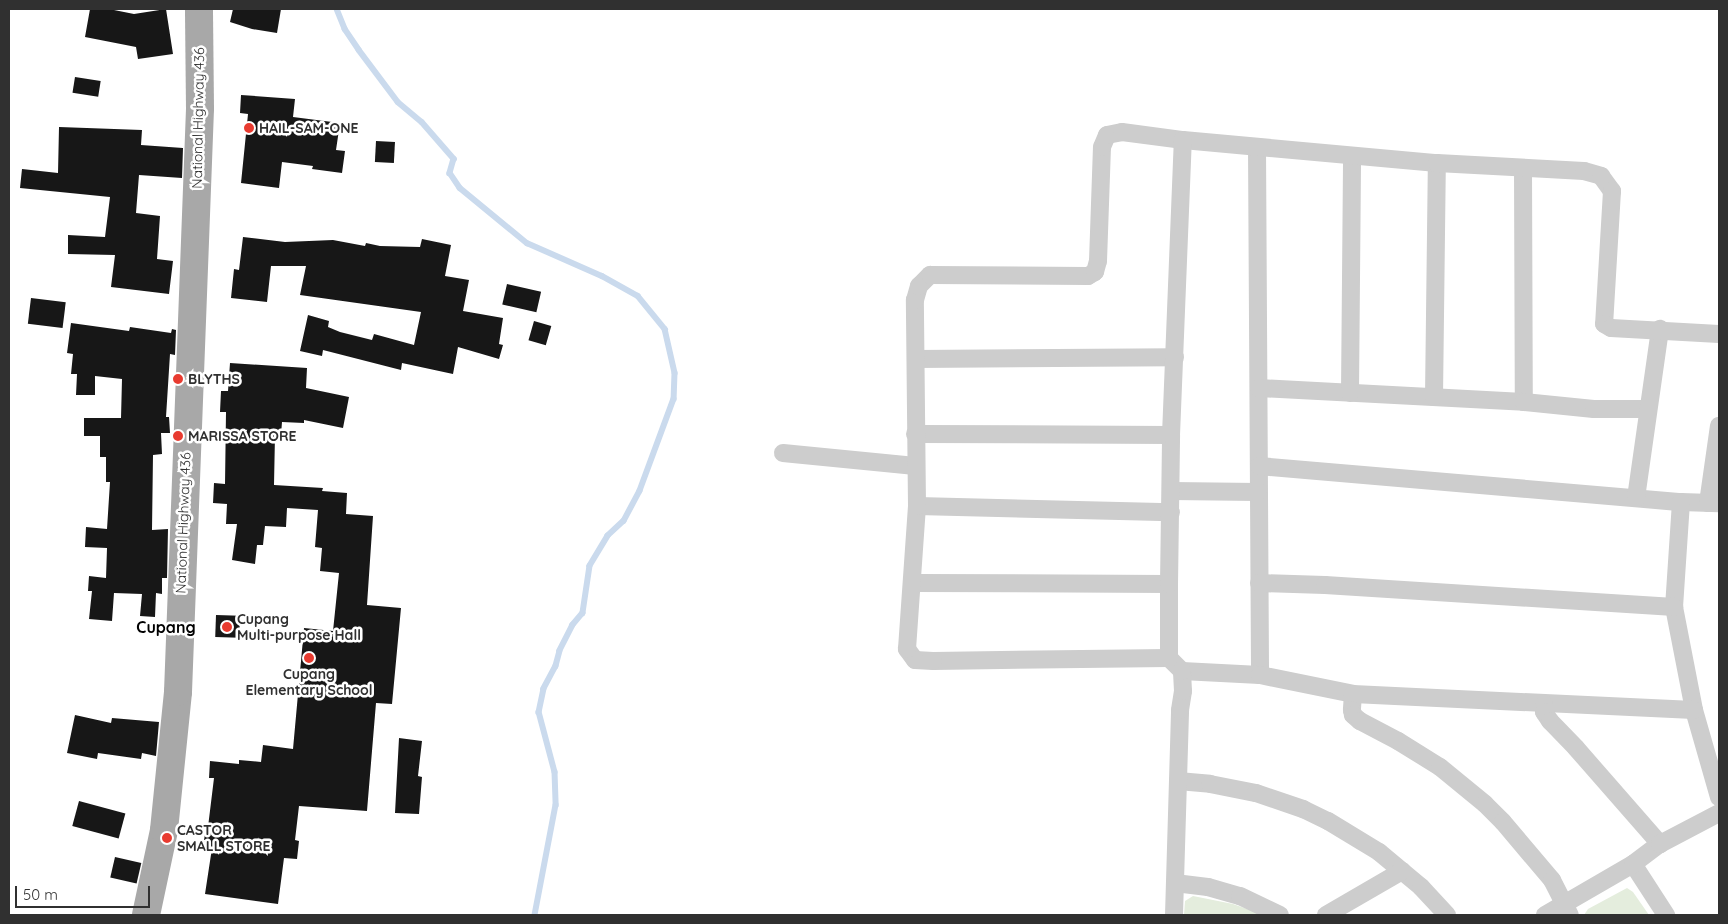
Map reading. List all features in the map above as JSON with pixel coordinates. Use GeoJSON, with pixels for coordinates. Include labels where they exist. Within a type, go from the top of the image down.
{"type":"FeatureCollection","features":[{"type":"Feature","properties":{"kind":"main road","name":"National Highway 436"},"geometry":{"type":"LineString","coordinates":[[146,915],[164,830],[178,692],[200,108],[199,9]]}},
{"type":"Feature","properties":{"kind":"street"},"geometry":{"type":"LineString","coordinates":[[1169,658],[915,660],[907,649],[917,506],[915,466],[915,300],[919,286],[930,275],[1088,276],[1095,272],[1098,261],[1102,147],[1107,135],[1122,132],[1183,140],[1437,163],[1523,169],[1584,170],[1601,176],[1612,191],[1604,324],[1611,328],[1660,329],[1719,334]]}},
{"type":"Feature","properties":{"kind":"street"},"geometry":{"type":"LineString","coordinates":[[1183,140],[1172,435],[1169,658],[1182,671],[1260,675],[1353,694],[1694,710]]}},
{"type":"Feature","properties":{"kind":"street"},"geometry":{"type":"LineString","coordinates":[[1257,147],[1260,675]]}},
{"type":"Feature","properties":{"kind":"street"},"geometry":{"type":"LineString","coordinates":[[1350,393],[1352,156]]}},
{"type":"Feature","properties":{"kind":"street"},"geometry":{"type":"LineString","coordinates":[[1434,397],[1437,163]]}},
{"type":"Feature","properties":{"kind":"street"},"geometry":{"type":"LineString","coordinates":[[1523,169],[1524,402]]}},
{"type":"Feature","properties":{"kind":"street"},"geometry":{"type":"LineString","coordinates":[[1636,498],[1660,329]]}},
{"type":"Feature","properties":{"kind":"street"},"geometry":{"type":"LineString","coordinates":[[916,359],[1175,357]]}},
{"type":"Feature","properties":{"kind":"street"},"geometry":{"type":"LineString","coordinates":[[1259,388],[1524,402],[1594,409],[1648,409]]}},
{"type":"Feature","properties":{"kind":"street"},"geometry":{"type":"LineString","coordinates":[[1259,466],[1681,502],[1714,503],[1719,426]]}},
{"type":"Feature","properties":{"kind":"street"},"geometry":{"type":"LineString","coordinates":[[915,434],[1172,435]]}},
{"type":"Feature","properties":{"kind":"street"},"geometry":{"type":"LineString","coordinates":[[783,453],[915,466]]}},
{"type":"Feature","properties":{"kind":"street"},"geometry":{"type":"LineString","coordinates":[[1171,491],[1258,492]]}},
{"type":"Feature","properties":{"kind":"street"},"geometry":{"type":"LineString","coordinates":[[1681,502],[1674,607],[1694,710],[1719,796]]}},
{"type":"Feature","properties":{"kind":"street"},"geometry":{"type":"LineString","coordinates":[[917,506],[1170,512]]}},
{"type":"Feature","properties":{"kind":"street"},"geometry":{"type":"LineString","coordinates":[[913,583],[1169,584]]}},
{"type":"Feature","properties":{"kind":"street"},"geometry":{"type":"LineString","coordinates":[[1259,583],[1325,585],[1674,607]]}},
{"type":"Feature","properties":{"kind":"street"},"geometry":{"type":"LineString","coordinates":[[1174,915],[1182,671]]}},
{"type":"Feature","properties":{"kind":"street"},"geometry":{"type":"LineString","coordinates":[[1353,694],[1353,715],[1367,726],[1398,741],[1440,767],[1485,804],[1526,847],[1552,880],[1568,910]]}},
{"type":"Feature","properties":{"kind":"street"},"geometry":{"type":"LineString","coordinates":[[1544,704],[1544,712],[1550,721],[1660,844]]}},
{"type":"Feature","properties":{"kind":"street"},"geometry":{"type":"LineString","coordinates":[[1178,781],[1233,788],[1303,809],[1355,835],[1402,870],[1447,915]]}},
{"type":"Feature","properties":{"kind":"street"},"geometry":{"type":"LineString","coordinates":[[1546,915],[1568,910],[1660,844],[1719,813]]}},
{"type":"Feature","properties":{"kind":"street"},"geometry":{"type":"LineString","coordinates":[[1633,864],[1666,915]]}},
{"type":"Feature","properties":{"kind":"street"},"geometry":{"type":"LineString","coordinates":[[1326,915],[1402,870]]}},
{"type":"Feature","properties":{"kind":"street"},"geometry":{"type":"LineString","coordinates":[[1175,883],[1208,888],[1240,896],[1280,915]]}},
{"type":"Feature","properties":{"kind":"green space"},"geometry":{"type":"Polygon","coordinates":[[[1627,888],[1633,892],[1649,915],[1584,915],[1588,909],[1627,888]]]}},
{"type":"Feature","properties":{"kind":"green space"},"geometry":{"type":"Polygon","coordinates":[[[1193,896],[1233,904],[1264,915],[1184,915],[1185,901],[1193,896]]]}},
{"type":"Feature","properties":{"kind":"building"},"geometry":{"type":"Polygon","coordinates":[[[90,9],[109,9],[134,14],[166,9],[173,54],[138,59],[136,47],[85,37],[90,9]]]}},
{"type":"Feature","properties":{"kind":"building"},"geometry":{"type":"Polygon","coordinates":[[[233,9],[281,9],[277,33],[252,29],[230,22],[233,9]]]}},
{"type":"Feature","properties":{"kind":"building"},"geometry":{"type":"Polygon","coordinates":[[[75,77],[101,81],[98,97],[72,93],[75,77]]]}},
{"type":"Feature","properties":{"kind":"building"},"geometry":{"type":"Polygon","coordinates":[[[241,95],[295,99],[293,117],[340,123],[336,150],[345,151],[342,173],[312,169],[313,166],[282,162],[279,188],[241,183],[248,114],[240,113],[241,95]]]}},
{"type":"Feature","properties":{"kind":"building"},"geometry":{"type":"Polygon","coordinates":[[[59,127],[142,130],[141,145],[183,148],[182,178],[139,175],[136,213],[160,216],[157,259],[173,261],[169,294],[111,287],[115,255],[68,254],[68,235],[105,237],[110,197],[20,188],[22,169],[58,173],[59,127]]]}},
{"type":"Feature","properties":{"kind":"building"},"geometry":{"type":"Polygon","coordinates":[[[376,141],[395,142],[394,163],[375,162],[376,141]]]}},
{"type":"Feature","properties":{"kind":"building"},"geometry":{"type":"Polygon","coordinates":[[[243,237],[285,242],[333,240],[365,246],[366,243],[380,246],[420,247],[422,239],[451,245],[445,276],[469,280],[463,311],[503,318],[499,344],[503,345],[499,359],[458,347],[453,374],[402,363],[401,370],[323,350],[322,356],[300,351],[308,315],[329,321],[328,327],[340,332],[372,340],[374,334],[414,345],[421,312],[300,295],[306,266],[271,266],[267,302],[231,298],[234,269],[239,270],[243,237]]]}},
{"type":"Feature","properties":{"kind":"building"},"geometry":{"type":"Polygon","coordinates":[[[507,284],[541,292],[536,312],[502,304],[507,284]]]}},
{"type":"Feature","properties":{"kind":"building"},"geometry":{"type":"Polygon","coordinates":[[[31,298],[66,302],[63,328],[28,324],[31,298]]]}},
{"type":"Feature","properties":{"kind":"building"},"geometry":{"type":"Polygon","coordinates":[[[534,321],[551,326],[546,345],[528,340],[534,321]]]}},
{"type":"Feature","properties":{"kind":"building"},"geometry":{"type":"Polygon","coordinates":[[[71,323],[129,331],[130,327],[171,333],[172,329],[176,330],[175,355],[170,354],[166,417],[169,417],[170,433],[161,433],[162,454],[153,455],[152,530],[168,529],[167,578],[162,578],[162,594],[156,593],[155,617],[140,616],[142,594],[114,593],[112,621],[89,619],[92,591],[88,591],[89,576],[106,578],[107,548],[85,547],[86,527],[107,529],[110,482],[106,482],[106,457],[100,457],[100,436],[84,436],[84,418],[121,418],[122,379],[95,376],[95,395],[76,395],[77,374],[71,374],[73,354],[67,353],[71,323]]]}},
{"type":"Feature","properties":{"kind":"building"},"geometry":{"type":"Polygon","coordinates":[[[230,363],[307,368],[306,388],[349,397],[343,428],[304,420],[304,423],[282,422],[281,435],[275,435],[274,485],[323,488],[322,491],[347,493],[346,514],[373,516],[367,605],[401,608],[392,704],[376,703],[367,811],[299,806],[295,840],[299,841],[297,859],[284,858],[278,904],[205,894],[212,848],[203,847],[206,827],[208,827],[214,778],[209,778],[210,761],[239,764],[239,760],[261,762],[263,745],[293,749],[304,628],[333,631],[339,573],[320,571],[322,548],[315,547],[318,510],[287,508],[286,527],[265,526],[263,545],[257,545],[255,564],[232,560],[237,524],[226,524],[227,504],[213,503],[214,483],[225,484],[226,412],[220,412],[221,391],[228,391],[230,363]]]}},
{"type":"Feature","properties":{"kind":"building","name":"Cupang Multi-purpose Hall"},"geometry":{"type":"Polygon","coordinates":[[[216,615],[240,616],[239,638],[215,637],[216,615]]]}},
{"type":"Feature","properties":{"kind":"building"},"geometry":{"type":"Polygon","coordinates":[[[75,715],[111,723],[112,718],[159,722],[156,756],[142,753],[141,759],[98,753],[97,759],[67,753],[75,715]]]}},
{"type":"Feature","properties":{"kind":"building"},"geometry":{"type":"Polygon","coordinates":[[[399,738],[422,741],[418,776],[422,777],[419,814],[395,813],[399,738]]]}},
{"type":"Feature","properties":{"kind":"building"},"geometry":{"type":"Polygon","coordinates":[[[79,801],[125,813],[119,839],[72,826],[79,801]]]}},
{"type":"Feature","properties":{"kind":"building"},"geometry":{"type":"Polygon","coordinates":[[[115,857],[141,863],[137,884],[110,877],[115,857]]]}},
{"type":"Feature","properties":{"kind":"waterway"},"geometry":{"type":"LineString","coordinates":[[337,9],[345,29],[398,102],[422,122],[454,159],[450,173],[460,188],[527,243],[602,276],[638,296],[665,329],[675,373],[674,399],[640,491],[624,521],[608,536],[590,566],[583,613],[573,625],[544,689],[539,712],[555,772],[556,805],[535,915]]}},
{"type":"Feature","properties":{"kind":"place","name":"HAIL-SAM-ONE"},"geometry":{"type":"Point","coordinates":[249,128]}},
{"type":"Feature","properties":{"kind":"place","name":"BLYTHS"},"geometry":{"type":"Point","coordinates":[178,379]}},
{"type":"Feature","properties":{"kind":"place","name":"MARISSA STORE"},"geometry":{"type":"Point","coordinates":[178,436]}},
{"type":"Feature","properties":{"kind":"place","name":"Cupang Multi-purpose Hall"},"geometry":{"type":"Point","coordinates":[227,627]}},
{"type":"Feature","properties":{"kind":"place","name":"Cupang Elementary School"},"geometry":{"type":"Point","coordinates":[309,658]}},
{"type":"Feature","properties":{"kind":"place","name":"CASTOR SMALL STORE"},"geometry":{"type":"Point","coordinates":[167,838]}},
{"type":"Feature","properties":{"kind":"district","name":"Cupang"},"geometry":{"type":"Point","coordinates":[166,627]}}]}
